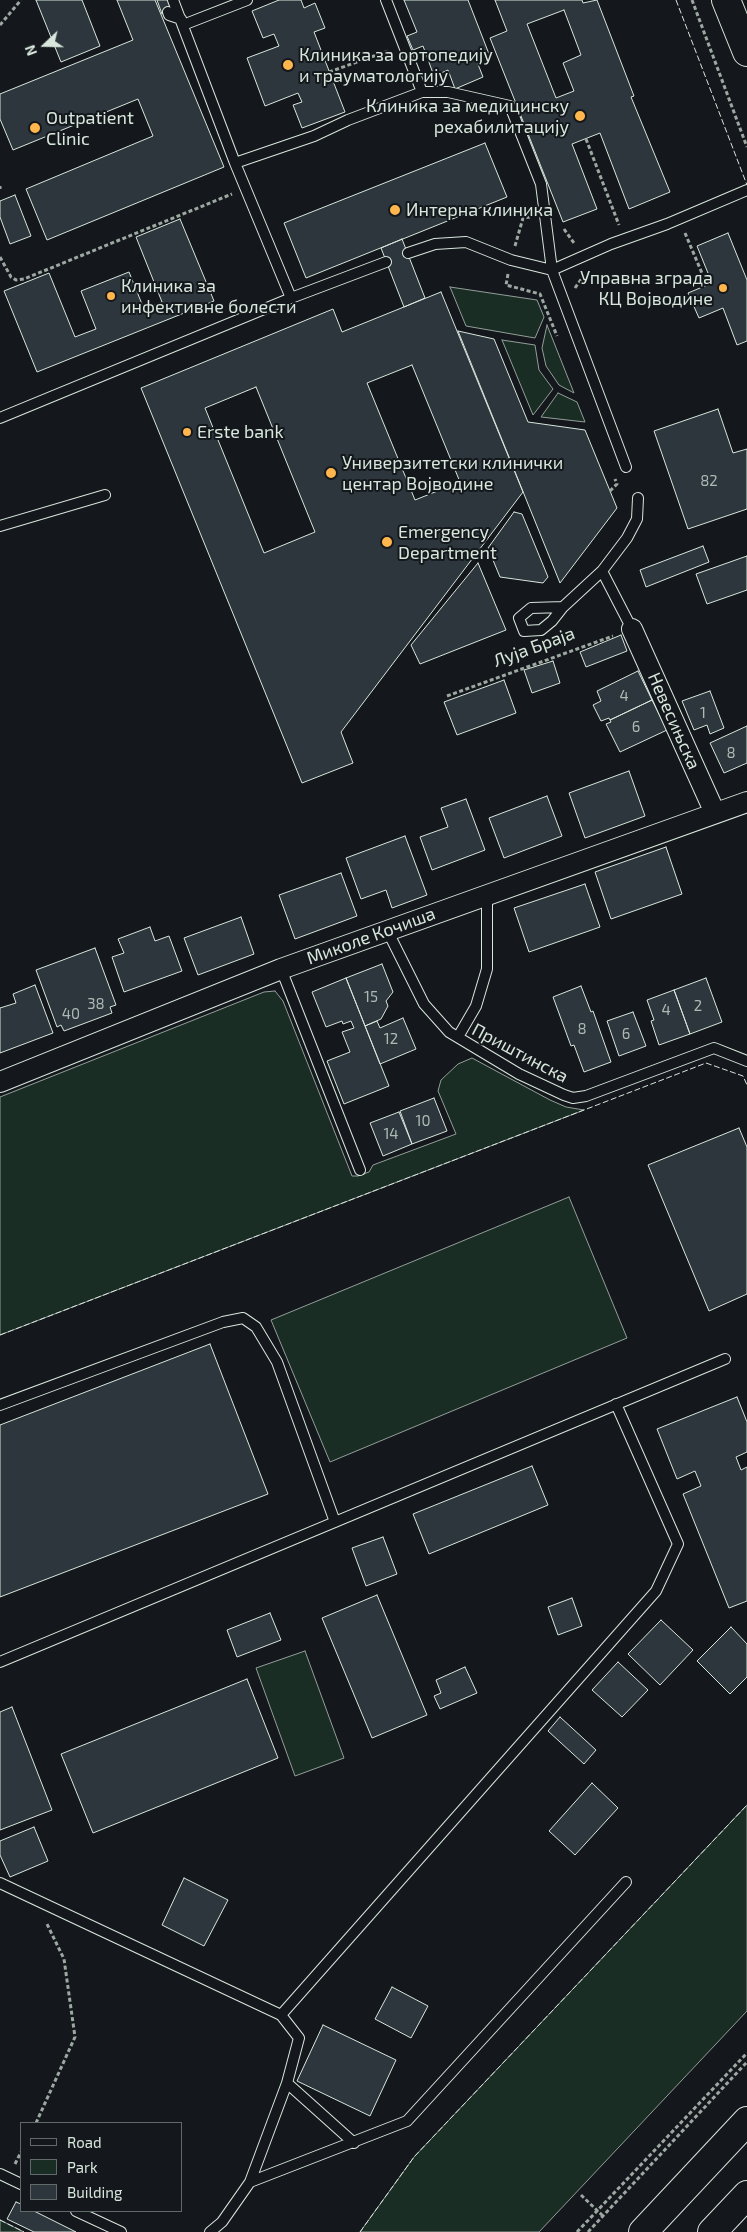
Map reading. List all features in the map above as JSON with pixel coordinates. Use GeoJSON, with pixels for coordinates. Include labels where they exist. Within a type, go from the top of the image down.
{"type":"FeatureCollection","features":[{"type":"Feature","properties":{"kind":"main road"},"geometry":{"type":"LineString","coordinates":[[726,0],[747,52]]}},
{"type":"Feature","properties":{"kind":"main road"},"geometry":{"type":"LineString","coordinates":[[643,2232],[747,2122]]}},
{"type":"Feature","properties":{"kind":"main road"},"geometry":{"type":"LineString","coordinates":[[712,2232],[747,2195]]}},
{"type":"Feature","properties":{"kind":"street","name":"Невесињска"},"geometry":{"type":"LineString","coordinates":[[632,629],[715,813]]}},
{"type":"Feature","properties":{"kind":"street","name":"Миколе Кочиша"},"geometry":{"type":"LineString","coordinates":[[0,1082],[281,969],[747,802]]}},
{"type":"Feature","properties":{"kind":"lane"},"geometry":{"type":"LineString","coordinates":[[173,0],[245,189],[291,298]]}},
{"type":"Feature","properties":{"kind":"lane"},"geometry":{"type":"LineString","coordinates":[[168,12],[169,15],[182,22],[248,0]]}},
{"type":"Feature","properties":{"kind":"lane"},"geometry":{"type":"LineString","coordinates":[[386,0],[422,92]]}},
{"type":"Feature","properties":{"kind":"lane"},"geometry":{"type":"LineString","coordinates":[[235,163],[314,136],[348,120],[422,92],[448,92],[510,106],[540,184],[552,270],[626,467]]}},
{"type":"Feature","properties":{"kind":"lane"},"geometry":{"type":"LineString","coordinates":[[408,253],[435,244],[466,242],[511,260],[552,270],[611,244],[679,220],[747,190]]}},
{"type":"Feature","properties":{"kind":"lane"},"geometry":{"type":"LineString","coordinates":[[0,418],[291,298],[386,262]]}},
{"type":"Feature","properties":{"kind":"lane"},"geometry":{"type":"LineString","coordinates":[[0,526],[105,495]]}},
{"type":"Feature","properties":{"kind":"lane","name":"Луја Браја"},"geometry":{"type":"LineString","coordinates":[[564,607],[602,571],[637,520],[638,498]]}},
{"type":"Feature","properties":{"kind":"lane"},"geometry":{"type":"LineString","coordinates":[[602,571],[632,629]]}},
{"type":"Feature","properties":{"kind":"lane"},"geometry":{"type":"LineString","coordinates":[[458,1037],[476,1006],[487,969],[488,894]]}},
{"type":"Feature","properties":{"kind":"lane","name":"Приштинска"},"geometry":{"type":"LineString","coordinates":[[387,930],[424,1004],[449,1032],[520,1074],[573,1098],[586,1096],[714,1048],[747,1061]]}},
{"type":"Feature","properties":{"kind":"lane"},"geometry":{"type":"LineString","coordinates":[[281,969],[360,1170]]}},
{"type":"Feature","properties":{"kind":"lane"},"geometry":{"type":"LineString","coordinates":[[0,1405],[222,1322],[243,1318],[256,1327],[277,1362],[335,1522]]}},
{"type":"Feature","properties":{"kind":"lane"},"geometry":{"type":"LineString","coordinates":[[0,1662],[725,1359]]}},
{"type":"Feature","properties":{"kind":"lane"},"geometry":{"type":"LineString","coordinates":[[281,2014],[656,1591],[678,1544],[616,1404]]}},
{"type":"Feature","properties":{"kind":"lane"},"geometry":{"type":"LineString","coordinates":[[250,2182],[408,2121],[626,1882]]}},
{"type":"Feature","properties":{"kind":"lane"},"geometry":{"type":"LineString","coordinates":[[0,1883],[281,2014],[299,2038],[287,2084],[250,2182],[222,2222],[210,2232]]}},
{"type":"Feature","properties":{"kind":"lane"},"geometry":{"type":"LineString","coordinates":[[287,2084],[354,2143]]}},
{"type":"Feature","properties":{"kind":"lane"},"geometry":{"type":"LineString","coordinates":[[0,2174],[20,2184]]}},
{"type":"Feature","properties":{"kind":"lane"},"geometry":{"type":"LineString","coordinates":[[78,2212],[121,2232]]}},
{"type":"Feature","properties":{"kind":"path"},"geometry":{"type":"LineString","coordinates":[[0,25],[20,0]]}},
{"type":"Feature","properties":{"kind":"path"},"geometry":{"type":"LineString","coordinates":[[692,0],[747,147]]}},
{"type":"Feature","properties":{"kind":"path"},"geometry":{"type":"LineString","coordinates":[[330,72],[404,46]]}},
{"type":"Feature","properties":{"kind":"path"},"geometry":{"type":"LineString","coordinates":[[586,139],[620,228],[611,230]]}},
{"type":"Feature","properties":{"kind":"path"},"geometry":{"type":"LineString","coordinates":[[0,257],[11,277],[16,280],[24,279],[245,189]]}},
{"type":"Feature","properties":{"kind":"path"},"geometry":{"type":"LineString","coordinates":[[560,343],[540,294],[506,284],[511,260],[523,218],[544,215],[561,225],[574,243],[583,240]]}},
{"type":"Feature","properties":{"kind":"path"},"geometry":{"type":"LineString","coordinates":[[679,220],[707,285]]}},
{"type":"Feature","properties":{"kind":"path"},"geometry":{"type":"LineString","coordinates":[[573,289],[585,274]]}},
{"type":"Feature","properties":{"kind":"path"},"geometry":{"type":"LineString","coordinates":[[610,491],[616,484],[613,476]]}},
{"type":"Feature","properties":{"kind":"path","name":"Луја Браја"},"geometry":{"type":"LineString","coordinates":[[447,696],[632,629]]}},
{"type":"Feature","properties":{"kind":"path"},"geometry":{"type":"LineString","coordinates":[[36,1900],[64,1959],[75,2037],[36,2122]]}},
{"type":"Feature","properties":{"kind":"path"},"geometry":{"type":"LineString","coordinates":[[577,2232],[747,2053]]}},
{"type":"Feature","properties":{"kind":"path"},"geometry":{"type":"LineString","coordinates":[[588,2232],[747,2062]]}},
{"type":"Feature","properties":{"kind":"path"},"geometry":{"type":"LineString","coordinates":[[581,2195],[603,2216]]}},
{"type":"Feature","properties":{"kind":"green space"},"geometry":{"type":"Polygon","coordinates":[[[450,287],[537,300],[544,317],[535,338],[466,326],[450,287]]]}},
{"type":"Feature","properties":{"kind":"green space"},"geometry":{"type":"Polygon","coordinates":[[[547,325],[574,393],[559,385],[546,366],[542,348],[547,325]]]}},
{"type":"Feature","properties":{"kind":"green space"},"geometry":{"type":"Polygon","coordinates":[[[502,340],[535,345],[539,370],[553,389],[533,415],[502,340]]]}},
{"type":"Feature","properties":{"kind":"green space"},"geometry":{"type":"Polygon","coordinates":[[[558,393],[577,402],[585,422],[541,417],[558,393]]]}},
{"type":"Feature","properties":{"kind":"green space"},"geometry":{"type":"Polygon","coordinates":[[[275,991],[283,1001],[352,1176],[369,1172],[373,1165],[456,1134],[438,1091],[441,1080],[458,1064],[472,1058],[550,1100],[566,1107],[584,1110],[0,1335],[0,1097],[264,992],[275,991]]]}},
{"type":"Feature","properties":{"kind":"green space"},"geometry":{"type":"Polygon","coordinates":[[[569,1197],[627,1338],[330,1462],[271,1320],[569,1197]]]}},
{"type":"Feature","properties":{"kind":"green space"},"geometry":{"type":"Polygon","coordinates":[[[305,1651],[344,1758],[295,1776],[256,1668],[305,1651]]]}},
{"type":"Feature","properties":{"kind":"green space"},"geometry":{"type":"Polygon","coordinates":[[[747,1805],[747,2011],[539,2232],[360,2232],[414,2157],[747,1805]]]}},
{"type":"Feature","properties":{"kind":"green space"},"geometry":{"type":"Polygon","coordinates":[[[0,2220],[24,2232],[0,2232],[0,2220]]]}},
{"type":"Feature","properties":{"kind":"building"},"geometry":{"type":"Polygon","coordinates":[[[36,0],[82,0],[100,46],[61,62],[36,0]]]}},
{"type":"Feature","properties":{"kind":"building","name":"Outpatient Clinic"},"geometry":{"type":"Polygon","coordinates":[[[117,0],[155,0],[224,167],[47,240],[26,189],[153,136],[138,99],[13,150],[0,119],[0,94],[133,40],[117,0]]]}},
{"type":"Feature","properties":{"kind":"building"},"geometry":{"type":"Polygon","coordinates":[[[157,0],[170,0],[174,9],[162,14],[157,0]]]}},
{"type":"Feature","properties":{"kind":"building","name":"Клиника за ортопедију и трауматологију"},"geometry":{"type":"Polygon","coordinates":[[[279,0],[301,0],[304,8],[315,3],[325,28],[314,32],[345,112],[302,128],[293,105],[302,102],[298,93],[265,106],[247,58],[279,46],[274,34],[263,38],[252,11],[279,0]]]}},
{"type":"Feature","properties":{"kind":"building"},"geometry":{"type":"Polygon","coordinates":[[[404,0],[468,0],[489,54],[476,59],[483,77],[455,89],[448,70],[434,76],[423,46],[413,50],[407,36],[417,32],[404,0]]]}},
{"type":"Feature","properties":{"kind":"building","name":"Клиника за медицинску рехабилитацију"},"geometry":{"type":"Polygon","coordinates":[[[495,0],[582,0],[583,3],[597,0],[634,96],[631,97],[670,192],[629,209],[600,133],[572,144],[597,209],[563,222],[490,38],[507,31],[495,0]],[[564,10],[527,24],[556,98],[574,91],[563,63],[581,55],[564,10]]]}},
{"type":"Feature","properties":{"kind":"building","name":"Интерна клиника"},"geometry":{"type":"Polygon","coordinates":[[[485,143],[507,197],[306,278],[284,223],[485,143]]]}},
{"type":"Feature","properties":{"kind":"building"},"geometry":{"type":"Polygon","coordinates":[[[15,195],[31,236],[10,244],[0,217],[0,201],[15,195]]]}},
{"type":"Feature","properties":{"kind":"building","name":"Клиника за инфективне болести"},"geometry":{"type":"Polygon","coordinates":[[[180,219],[214,301],[37,372],[4,291],[49,273],[75,337],[96,329],[81,291],[129,272],[144,309],[162,302],[136,237],[180,219]]]}},
{"type":"Feature","properties":{"kind":"building","name":"Управна зграда КЦ Војводине"},"geometry":{"type":"Polygon","coordinates":[[[728,233],[747,280],[747,341],[737,345],[723,308],[699,318],[688,293],[712,283],[697,246],[728,233]]]}},
{"type":"Feature","properties":{"kind":"building"},"geometry":{"type":"Polygon","coordinates":[[[402,239],[425,298],[404,307],[381,248],[402,239]]]}},
{"type":"Feature","properties":{"kind":"building","name":"Emergency Department"},"geometry":{"type":"Polygon","coordinates":[[[441,292],[523,492],[341,732],[353,763],[302,783],[141,388],[333,309],[342,332],[441,292]],[[412,365],[367,383],[415,500],[460,482],[412,365]],[[256,387],[205,408],[264,553],[315,532],[256,387]]]}},
{"type":"Feature","properties":{"kind":"building"},"geometry":{"type":"Polygon","coordinates":[[[458,331],[494,339],[528,422],[585,430],[617,508],[560,583],[458,331]]]}},
{"type":"Feature","properties":{"kind":"building"},"geometry":{"type":"Polygon","coordinates":[[[718,409],[733,453],[747,449],[747,509],[688,529],[654,431],[718,409]]]}},
{"type":"Feature","properties":{"kind":"building"},"geometry":{"type":"Polygon","coordinates":[[[514,512],[522,514],[548,577],[543,583],[500,577],[488,548],[514,512]]]}},
{"type":"Feature","properties":{"kind":"building"},"geometry":{"type":"Polygon","coordinates":[[[703,546],[709,562],[646,587],[640,570],[703,546]]]}},
{"type":"Feature","properties":{"kind":"building"},"geometry":{"type":"Polygon","coordinates":[[[747,556],[747,590],[707,604],[696,574],[747,556]]]}},
{"type":"Feature","properties":{"kind":"building"},"geometry":{"type":"Polygon","coordinates":[[[478,563],[506,630],[420,664],[411,645],[478,563]]]}},
{"type":"Feature","properties":{"kind":"building"},"geometry":{"type":"Polygon","coordinates":[[[621,635],[627,651],[586,667],[580,652],[621,635]]]}},
{"type":"Feature","properties":{"kind":"building"},"geometry":{"type":"Polygon","coordinates":[[[553,661],[560,683],[532,693],[524,670],[553,661]]]}},
{"type":"Feature","properties":{"kind":"building"},"geometry":{"type":"Polygon","coordinates":[[[638,671],[652,700],[610,720],[609,718],[601,721],[593,705],[601,701],[597,691],[638,671]]]}},
{"type":"Feature","properties":{"kind":"building"},"geometry":{"type":"Polygon","coordinates":[[[504,680],[516,713],[457,735],[444,702],[504,680]]]}},
{"type":"Feature","properties":{"kind":"building"},"geometry":{"type":"Polygon","coordinates":[[[710,691],[724,728],[710,734],[707,725],[694,730],[682,701],[710,691]]]}},
{"type":"Feature","properties":{"kind":"building"},"geometry":{"type":"Polygon","coordinates":[[[652,700],[667,730],[620,752],[606,724],[611,722],[610,720],[652,700]]]}},
{"type":"Feature","properties":{"kind":"building"},"geometry":{"type":"Polygon","coordinates":[[[747,726],[747,763],[724,773],[710,743],[747,726]]]}},
{"type":"Feature","properties":{"kind":"building"},"geometry":{"type":"Polygon","coordinates":[[[629,771],[645,816],[585,838],[569,793],[629,771]]]}},
{"type":"Feature","properties":{"kind":"building"},"geometry":{"type":"Polygon","coordinates":[[[547,796],[562,836],[504,858],[489,818],[547,796]]]}},
{"type":"Feature","properties":{"kind":"building"},"geometry":{"type":"Polygon","coordinates":[[[466,799],[485,850],[432,870],[420,837],[448,827],[441,808],[466,799]]]}},
{"type":"Feature","properties":{"kind":"building"},"geometry":{"type":"Polygon","coordinates":[[[405,836],[427,895],[392,908],[386,890],[361,899],[346,858],[405,836]]]}},
{"type":"Feature","properties":{"kind":"building"},"geometry":{"type":"Polygon","coordinates":[[[666,847],[682,894],[611,919],[595,872],[666,847]]]}},
{"type":"Feature","properties":{"kind":"building"},"geometry":{"type":"Polygon","coordinates":[[[341,873],[357,916],[295,939],[279,895],[341,873]]]}},
{"type":"Feature","properties":{"kind":"building"},"geometry":{"type":"Polygon","coordinates":[[[585,884],[600,927],[529,952],[514,908],[585,884]]]}},
{"type":"Feature","properties":{"kind":"building"},"geometry":{"type":"Polygon","coordinates":[[[241,917],[254,954],[198,975],[184,938],[241,917]]]}},
{"type":"Feature","properties":{"kind":"building"},"geometry":{"type":"Polygon","coordinates":[[[150,927],[155,941],[169,936],[182,971],[124,992],[112,957],[124,953],[118,939],[150,927]]]}},
{"type":"Feature","properties":{"kind":"building"},"geometry":{"type":"Polygon","coordinates":[[[95,948],[116,1005],[110,1007],[112,1013],[64,1031],[61,1025],[57,1027],[36,970],[95,948]]]}},
{"type":"Feature","properties":{"kind":"building"},"geometry":{"type":"Polygon","coordinates":[[[382,964],[393,992],[386,1001],[388,1006],[381,1019],[365,1026],[346,978],[382,964]]]}},
{"type":"Feature","properties":{"kind":"building"},"geometry":{"type":"Polygon","coordinates":[[[346,978],[389,1086],[344,1104],[327,1061],[350,1052],[342,1032],[354,1028],[351,1021],[343,1024],[342,1021],[326,1027],[312,992],[346,978]]]}},
{"type":"Feature","properties":{"kind":"building"},"geometry":{"type":"Polygon","coordinates":[[[706,978],[722,1022],[690,1034],[674,990],[706,978]]]}},
{"type":"Feature","properties":{"kind":"building"},"geometry":{"type":"Polygon","coordinates":[[[35,985],[53,1033],[0,1053],[0,1008],[16,1003],[13,994],[35,985]]]}},
{"type":"Feature","properties":{"kind":"building"},"geometry":{"type":"Polygon","coordinates":[[[581,986],[591,1012],[593,1011],[611,1062],[584,1072],[574,1045],[571,1046],[553,997],[581,986]]]}},
{"type":"Feature","properties":{"kind":"building"},"geometry":{"type":"Polygon","coordinates":[[[674,990],[690,1034],[659,1045],[651,1021],[654,1020],[647,1000],[674,990]]]}},
{"type":"Feature","properties":{"kind":"building"},"geometry":{"type":"Polygon","coordinates":[[[633,1012],[646,1046],[619,1056],[607,1021],[633,1012]]]}},
{"type":"Feature","properties":{"kind":"building"},"geometry":{"type":"Polygon","coordinates":[[[403,1018],[416,1049],[380,1064],[365,1026],[377,1021],[380,1028],[403,1018]]]}},
{"type":"Feature","properties":{"kind":"building"},"geometry":{"type":"Polygon","coordinates":[[[434,1098],[447,1131],[412,1144],[400,1111],[434,1098]]]}},
{"type":"Feature","properties":{"kind":"building"},"geometry":{"type":"Polygon","coordinates":[[[399,1112],[412,1144],[383,1156],[370,1123],[399,1112]]]}},
{"type":"Feature","properties":{"kind":"building"},"geometry":{"type":"Polygon","coordinates":[[[739,1128],[747,1147],[747,1294],[709,1311],[648,1165],[739,1128]]]}},
{"type":"Feature","properties":{"kind":"building"},"geometry":{"type":"Polygon","coordinates":[[[210,1344],[268,1494],[0,1597],[0,1425],[210,1344]]]}},
{"type":"Feature","properties":{"kind":"building"},"geometry":{"type":"Polygon","coordinates":[[[737,1397],[747,1422],[747,1452],[736,1457],[741,1470],[747,1467],[747,1601],[729,1608],[683,1494],[701,1486],[695,1471],[677,1479],[657,1429],[737,1397]]]}},
{"type":"Feature","properties":{"kind":"building"},"geometry":{"type":"Polygon","coordinates":[[[532,1466],[548,1505],[429,1554],[413,1514],[532,1466]]]}},
{"type":"Feature","properties":{"kind":"building"},"geometry":{"type":"Polygon","coordinates":[[[383,1537],[397,1574],[366,1586],[352,1548],[383,1537]]]}},
{"type":"Feature","properties":{"kind":"building"},"geometry":{"type":"Polygon","coordinates":[[[377,1595],[427,1715],[372,1738],[322,1618],[377,1595]]]}},
{"type":"Feature","properties":{"kind":"building"},"geometry":{"type":"Polygon","coordinates":[[[572,1598],[582,1626],[558,1635],[548,1607],[572,1598]]]}},
{"type":"Feature","properties":{"kind":"building"},"geometry":{"type":"Polygon","coordinates":[[[270,1613],[281,1640],[237,1657],[227,1630],[270,1613]]]}},
{"type":"Feature","properties":{"kind":"building"},"geometry":{"type":"Polygon","coordinates":[[[661,1620],[693,1650],[660,1685],[628,1654],[661,1620]]]}},
{"type":"Feature","properties":{"kind":"building"},"geometry":{"type":"Polygon","coordinates":[[[731,1627],[747,1644],[747,1677],[730,1694],[697,1661],[731,1627]]]}},
{"type":"Feature","properties":{"kind":"building"},"geometry":{"type":"Polygon","coordinates":[[[618,1662],[648,1690],[622,1717],[592,1690],[618,1662]]]}},
{"type":"Feature","properties":{"kind":"building"},"geometry":{"type":"Polygon","coordinates":[[[465,1667],[477,1693],[440,1709],[434,1696],[441,1693],[436,1680],[465,1667]]]}},
{"type":"Feature","properties":{"kind":"building"},"geometry":{"type":"Polygon","coordinates":[[[247,1679],[278,1758],[93,1833],[61,1754],[247,1679]]]}},
{"type":"Feature","properties":{"kind":"building"},"geometry":{"type":"Polygon","coordinates":[[[12,1707],[52,1810],[0,1830],[0,1712],[12,1707]]]}},
{"type":"Feature","properties":{"kind":"building"},"geometry":{"type":"Polygon","coordinates":[[[560,1717],[596,1750],[584,1764],[548,1731],[560,1717]]]}},
{"type":"Feature","properties":{"kind":"building"},"geometry":{"type":"Polygon","coordinates":[[[592,1783],[618,1808],[575,1855],[549,1831],[592,1783]]]}},
{"type":"Feature","properties":{"kind":"building"},"geometry":{"type":"Polygon","coordinates":[[[34,1827],[48,1861],[10,1877],[0,1855],[0,1841],[34,1827]]]}},
{"type":"Feature","properties":{"kind":"building"},"geometry":{"type":"Polygon","coordinates":[[[184,1878],[228,1900],[204,1946],[162,1925],[184,1878]]]}},
{"type":"Feature","properties":{"kind":"building"},"geometry":{"type":"Polygon","coordinates":[[[392,1987],[428,2006],[411,2038],[375,2019],[392,1987]]]}},
{"type":"Feature","properties":{"kind":"building"},"geometry":{"type":"Polygon","coordinates":[[[323,2025],[396,2060],[370,2116],[297,2081],[323,2025]]]}},
{"type":"Feature","properties":{"kind":"building"},"geometry":{"type":"Polygon","coordinates":[[[16,2202],[20,2204],[20,2212],[36,2212],[76,2232],[34,2232],[7,2219],[16,2202]]]}},
{"type":"Feature","properties":{"kind":"fence"},"geometry":{"type":"LineString","coordinates":[[676,0],[747,185]]}},
{"type":"Feature","properties":{"kind":"fence"},"geometry":{"type":"LineString","coordinates":[[0,1335],[706,1063],[743,1076],[747,1085]]}},
{"type":"Feature","properties":{"kind":"fence"},"geometry":{"type":"LineString","coordinates":[[360,2232],[414,2157],[747,1805]]}},
{"type":"Feature","properties":{"kind":"fence"},"geometry":{"type":"LineString","coordinates":[[0,2220],[24,2232]]}},
{"type":"Feature","properties":{"kind":"place","name":"Клиника за ортопедију и трауматологију"},"geometry":{"type":"Point","coordinates":[288,65]}},
{"type":"Feature","properties":{"kind":"place","name":"Клиника за медицинску рехабилитацију"},"geometry":{"type":"Point","coordinates":[580,116]}},
{"type":"Feature","properties":{"kind":"place","name":"Outpatient Clinic"},"geometry":{"type":"Point","coordinates":[35,128]}},
{"type":"Feature","properties":{"kind":"place","name":"Интерна клиника"},"geometry":{"type":"Point","coordinates":[395,210]}},
{"type":"Feature","properties":{"kind":"place","name":"Управна зграда КЦ Војводине"},"geometry":{"type":"Point","coordinates":[723,288]}},
{"type":"Feature","properties":{"kind":"place","name":"Клиника за инфективне болести"},"geometry":{"type":"Point","coordinates":[111,296]}},
{"type":"Feature","properties":{"kind":"place","name":"Erste bank"},"geometry":{"type":"Point","coordinates":[187,432]}},
{"type":"Feature","properties":{"kind":"place","name":"Универзитетски клинички центар Војводине"},"geometry":{"type":"Point","coordinates":[331,473]}},
{"type":"Feature","properties":{"kind":"place","name":"Emergency Department"},"geometry":{"type":"Point","coordinates":[387,542]}}]}
